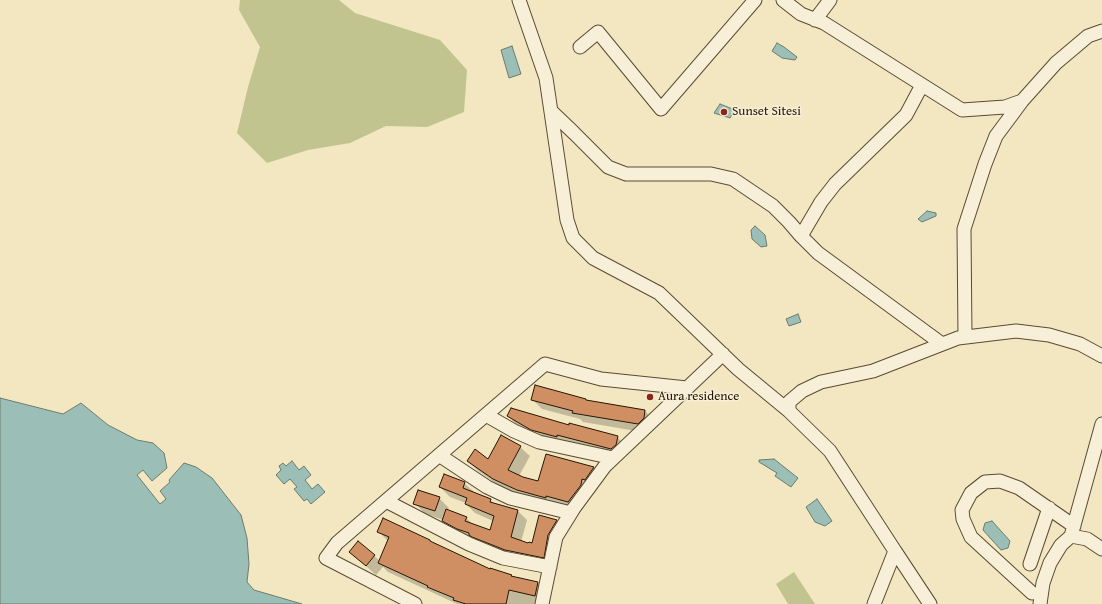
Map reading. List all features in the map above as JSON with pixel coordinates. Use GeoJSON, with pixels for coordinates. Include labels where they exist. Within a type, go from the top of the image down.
{"type":"FeatureCollection","features":[{"type":"Feature","properties":{"kind":"street"},"geometry":{"type":"LineString","coordinates":[[519,0],[546,78],[567,220],[573,238],[593,258],[659,293],[738,369],[789,411],[830,451],[930,604]]}},
{"type":"Feature","properties":{"kind":"street"},"geometry":{"type":"LineString","coordinates":[[580,47],[598,32],[662,109],[755,0]]}},
{"type":"Feature","properties":{"kind":"street"},"geometry":{"type":"LineString","coordinates":[[783,0],[801,14],[824,23],[962,110],[1005,107],[1022,102]]}},
{"type":"Feature","properties":{"kind":"street"},"geometry":{"type":"LineString","coordinates":[[815,20],[830,0]]}},
{"type":"Feature","properties":{"kind":"street"},"geometry":{"type":"LineString","coordinates":[[965,337],[964,229],[985,164],[996,136],[1022,102],[1056,63],[1088,36],[1102,31]]}},
{"type":"Feature","properties":{"kind":"street"},"geometry":{"type":"LineString","coordinates":[[802,236],[821,202],[835,184],[906,115],[922,85]]}},
{"type":"Feature","properties":{"kind":"street"},"geometry":{"type":"LineString","coordinates":[[550,111],[608,167],[626,174],[710,174],[734,179],[773,206],[818,253],[942,344]]}},
{"type":"Feature","properties":{"kind":"street"},"geometry":{"type":"LineString","coordinates":[[789,411],[789,402],[802,391],[821,382],[873,371],[958,338],[1016,331],[1049,335],[1080,344],[1102,356]]}},
{"type":"Feature","properties":{"kind":"street"},"geometry":{"type":"LineString","coordinates":[[542,604],[556,537],[571,513],[605,466],[723,354]]}},
{"type":"Feature","properties":{"kind":"street"},"geometry":{"type":"LineString","coordinates":[[415,604],[326,558],[337,543],[545,364],[601,379],[687,388]]}},
{"type":"Feature","properties":{"kind":"street"},"geometry":{"type":"LineString","coordinates":[[486,415],[514,431],[539,442],[612,458]]}},
{"type":"Feature","properties":{"kind":"street"},"geometry":{"type":"LineString","coordinates":[[1040,604],[1043,583],[1050,562],[1061,544],[1073,531],[1102,424]]}},
{"type":"Feature","properties":{"kind":"street"},"geometry":{"type":"LineString","coordinates":[[439,455],[487,487],[510,498],[571,513]]}},
{"type":"Feature","properties":{"kind":"street"},"geometry":{"type":"LineString","coordinates":[[1032,593],[971,537],[963,519],[962,510],[971,493],[985,482],[1000,481],[1020,488],[1048,508],[1073,531],[1102,549]]}},
{"type":"Feature","properties":{"kind":"street"},"geometry":{"type":"LineString","coordinates":[[386,501],[469,544],[503,558],[550,567]]}},
{"type":"Feature","properties":{"kind":"street"},"geometry":{"type":"LineString","coordinates":[[1030,564],[1048,508]]}},
{"type":"Feature","properties":{"kind":"street"},"geometry":{"type":"LineString","coordinates":[[874,604],[895,551]]}},
{"type":"Feature","properties":{"kind":"green space"},"geometry":{"type":"Polygon","coordinates":[[[240,0],[339,0],[355,13],[440,40],[467,70],[464,112],[427,127],[386,126],[350,143],[308,150],[267,163],[237,133],[248,87],[260,47],[239,10],[240,0]]]}},
{"type":"Feature","properties":{"kind":"green space"},"geometry":{"type":"Polygon","coordinates":[[[794,572],[815,604],[788,604],[776,584],[794,572]]]}},
{"type":"Feature","properties":{"kind":"water"},"geometry":{"type":"Polygon","coordinates":[[[777,43],[797,57],[795,60],[782,58],[772,51],[777,43]]]}},
{"type":"Feature","properties":{"kind":"water"},"geometry":{"type":"Polygon","coordinates":[[[512,46],[521,74],[509,78],[501,50],[512,46]]]}},
{"type":"Feature","properties":{"kind":"water","name":"Sunset Sitesi"},"geometry":{"type":"Polygon","coordinates":[[[720,104],[735,110],[730,118],[714,113],[720,104]]]}},
{"type":"Feature","properties":{"kind":"water"},"geometry":{"type":"Polygon","coordinates":[[[927,211],[936,213],[936,216],[922,222],[918,219],[927,211]]]}},
{"type":"Feature","properties":{"kind":"water"},"geometry":{"type":"Polygon","coordinates":[[[755,226],[765,235],[767,246],[761,247],[752,239],[751,230],[755,226]]]}},
{"type":"Feature","properties":{"kind":"water"},"geometry":{"type":"Polygon","coordinates":[[[798,314],[801,322],[789,326],[786,319],[798,314]]]}},
{"type":"Feature","properties":{"kind":"water"},"geometry":{"type":"Polygon","coordinates":[[[0,398],[63,414],[81,403],[108,425],[137,440],[153,443],[164,453],[167,468],[152,481],[143,470],[137,475],[160,504],[166,499],[160,491],[170,482],[169,480],[184,463],[196,467],[212,478],[241,515],[247,538],[249,564],[247,582],[254,590],[302,604],[0,604],[0,398]]]}},
{"type":"Feature","properties":{"kind":"water"},"geometry":{"type":"Polygon","coordinates":[[[774,459],[798,478],[791,487],[775,476],[777,473],[759,462],[759,460],[774,459]]]}},
{"type":"Feature","properties":{"kind":"water"},"geometry":{"type":"Polygon","coordinates":[[[292,461],[299,470],[304,466],[311,475],[305,480],[312,489],[318,484],[325,492],[311,504],[307,499],[304,501],[294,489],[297,487],[290,479],[284,484],[276,475],[281,470],[279,466],[283,463],[286,466],[292,461]]]}},
{"type":"Feature","properties":{"kind":"water"},"geometry":{"type":"Polygon","coordinates":[[[817,499],[832,521],[825,526],[815,522],[806,507],[817,499]]]}},
{"type":"Feature","properties":{"kind":"water"},"geometry":{"type":"Polygon","coordinates":[[[992,521],[1010,541],[1008,548],[1001,550],[983,530],[985,523],[992,521]]]}},
{"type":"Feature","properties":{"kind":"building"},"geometry":{"type":"Polygon","coordinates":[[[535,385],[586,400],[645,410],[644,418],[638,424],[572,413],[573,411],[531,400],[535,385]]]}},
{"type":"Feature","properties":{"kind":"building"},"geometry":{"type":"Polygon","coordinates":[[[511,408],[569,425],[569,423],[618,436],[616,445],[611,449],[531,430],[507,416],[511,408]]]}},
{"type":"Feature","properties":{"kind":"building"},"geometry":{"type":"Polygon","coordinates":[[[501,435],[521,446],[508,470],[523,477],[538,481],[546,454],[594,467],[585,480],[582,479],[581,485],[568,502],[517,490],[493,479],[467,461],[475,449],[488,459],[501,435]]]}},
{"type":"Feature","properties":{"kind":"building"},"geometry":{"type":"Polygon","coordinates":[[[444,474],[465,482],[463,488],[491,499],[490,502],[518,510],[511,537],[532,543],[539,515],[557,520],[548,535],[544,558],[505,550],[472,537],[469,533],[457,529],[442,521],[446,509],[467,517],[465,521],[490,530],[494,516],[465,504],[467,498],[439,487],[444,474]]]}},
{"type":"Feature","properties":{"kind":"building"},"geometry":{"type":"Polygon","coordinates":[[[418,490],[440,497],[435,511],[413,504],[418,490]]]}},
{"type":"Feature","properties":{"kind":"building"},"geometry":{"type":"Polygon","coordinates":[[[383,518],[490,569],[512,575],[511,576],[538,582],[535,596],[509,590],[506,604],[466,604],[453,600],[454,598],[427,587],[428,586],[378,563],[389,537],[377,532],[383,518]]]}},
{"type":"Feature","properties":{"kind":"building"},"geometry":{"type":"Polygon","coordinates":[[[358,541],[375,555],[366,566],[349,552],[358,541]]]}},
{"type":"Feature","properties":{"kind":"place","name":"Sunset Sitesi"},"geometry":{"type":"Point","coordinates":[724,112]}},
{"type":"Feature","properties":{"kind":"place","name":"Aura residence"},"geometry":{"type":"Point","coordinates":[650,397]}}]}
